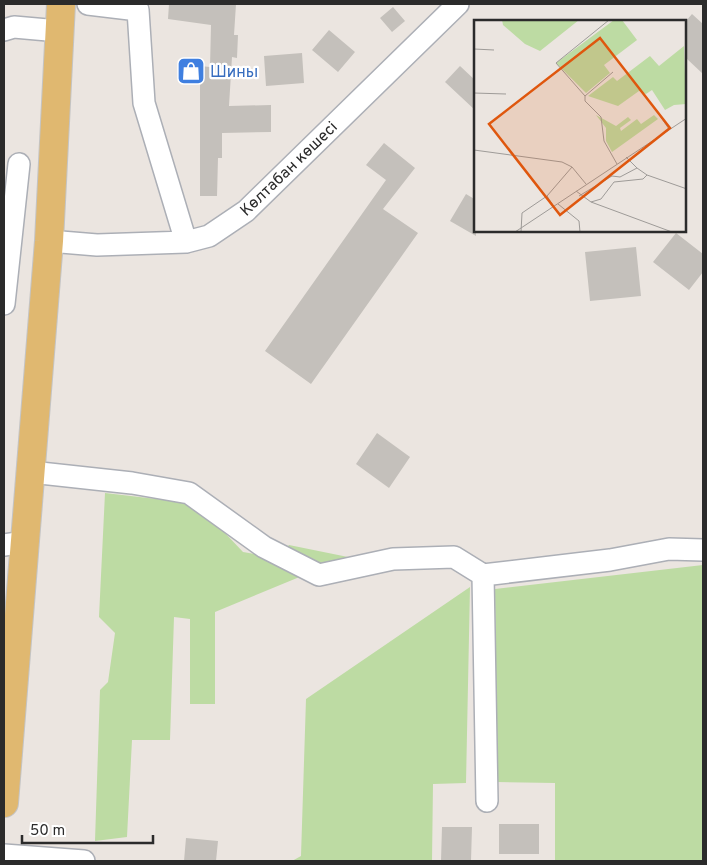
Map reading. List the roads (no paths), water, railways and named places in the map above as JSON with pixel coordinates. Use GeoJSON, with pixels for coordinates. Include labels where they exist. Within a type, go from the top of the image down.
{"type":"FeatureCollection","features":[{"type":"Feature","properties":{"kind":"main road"},"geometry":{"type":"LineString","coordinates":[[4,803],[14,543],[31,472],[49,240],[58,31],[61,4]]}},
{"type":"Feature","properties":{"kind":"street"},"geometry":{"type":"LineString","coordinates":[[88,4],[139,7],[144,103],[186,242]]}},
{"type":"Feature","properties":{"kind":"street","name":"Көлтабан көшесі"},"geometry":{"type":"LineString","coordinates":[[49,240],[97,245],[186,242],[209,236],[246,211],[458,4]]}},
{"type":"Feature","properties":{"kind":"street"},"geometry":{"type":"LineString","coordinates":[[4,30],[14,27],[58,31]]}},
{"type":"Feature","properties":{"kind":"street"},"geometry":{"type":"LineString","coordinates":[[4,304],[12,168],[52,168]]}},
{"type":"Feature","properties":{"kind":"street"},"geometry":{"type":"LineString","coordinates":[[31,472],[132,483],[189,493],[264,547],[318,575],[393,559],[454,557],[483,575],[610,560],[669,549],[703,550]]}},
{"type":"Feature","properties":{"kind":"street"},"geometry":{"type":"LineString","coordinates":[[483,575],[487,801]]}},
{"type":"Feature","properties":{"kind":"street"},"geometry":{"type":"LineString","coordinates":[[4,855],[84,861]]}},
{"type":"Feature","properties":{"kind":"place","name":"Шины"},"geometry":{"type":"Point","coordinates":[191,71]}}]}
